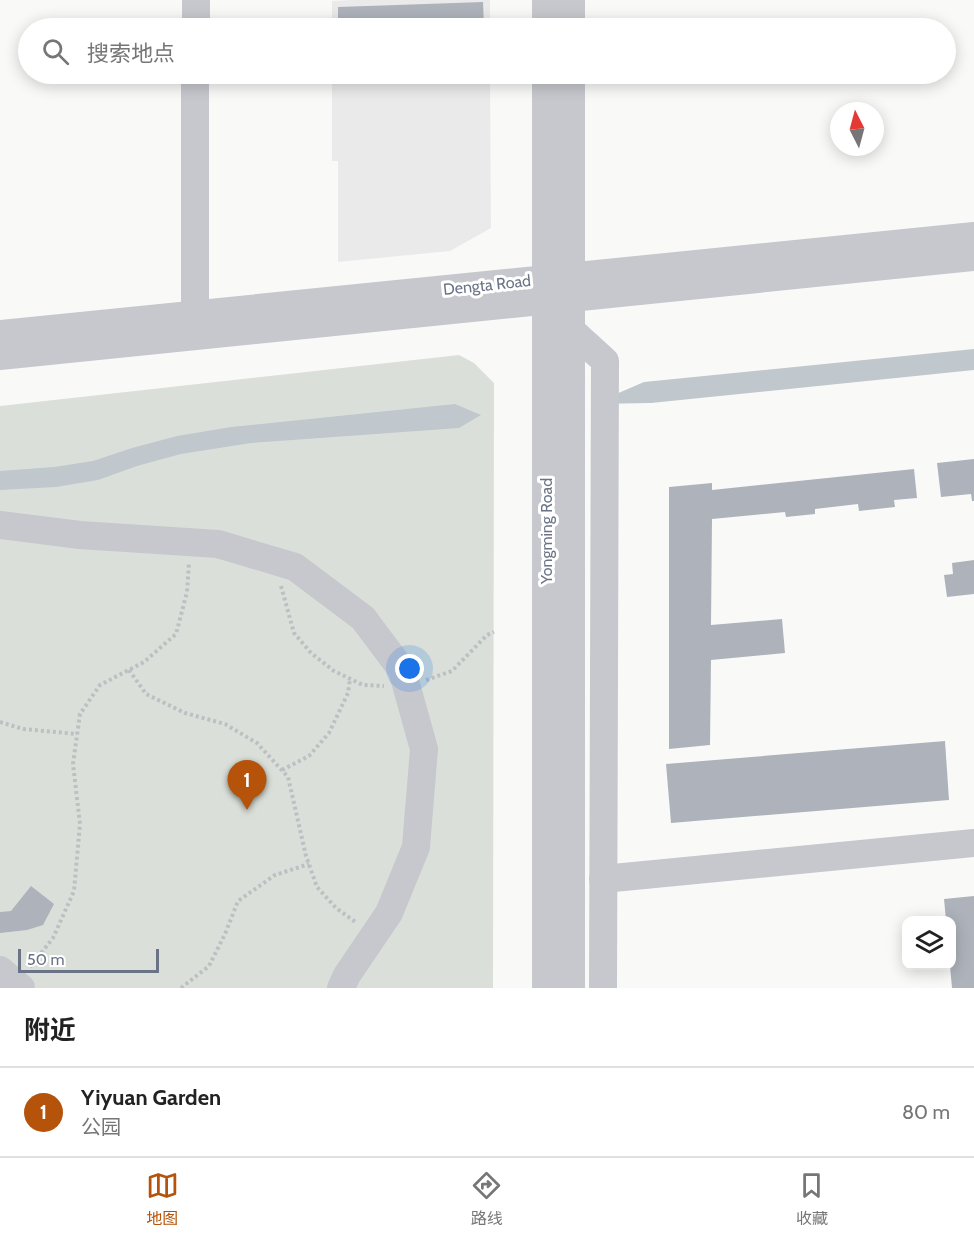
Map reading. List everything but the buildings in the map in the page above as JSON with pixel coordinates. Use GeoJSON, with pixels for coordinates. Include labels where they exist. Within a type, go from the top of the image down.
{"type":"FeatureCollection","features":[{"type":"Feature","properties":{"kind":"street"},"geometry":{"type":"LineString","coordinates":[[196,0],[196,18]]}},
{"type":"Feature","properties":{"kind":"street"},"geometry":{"type":"LineString","coordinates":[[546,0],[546,18]]}},
{"type":"Feature","properties":{"kind":"street"},"geometry":{"type":"LineString","coordinates":[[571,0],[571,18]]}},
{"type":"Feature","properties":{"kind":"street"},"geometry":{"type":"LineString","coordinates":[[195,84],[195,315]]}},
{"type":"Feature","properties":{"kind":"street","name":"Yongming Road"},"geometry":{"type":"LineString","coordinates":[[547,84],[558,289],[571,330],[571,988]]}},
{"type":"Feature","properties":{"kind":"street","name":"Yongming Road"},"geometry":{"type":"LineString","coordinates":[[546,988],[558,289],[570,84]]}},
{"type":"Feature","properties":{"kind":"street","name":"Dengta Road"},"geometry":{"type":"LineString","coordinates":[[0,356],[974,236]]}},
{"type":"Feature","properties":{"kind":"street","name":"Dengta Road"},"geometry":{"type":"LineString","coordinates":[[0,334],[195,315],[974,257]]}},
{"type":"Feature","properties":{"kind":"street"},"geometry":{"type":"LineString","coordinates":[[571,330],[605,361],[603,988]]}},
{"type":"Feature","properties":{"kind":"street"},"geometry":{"type":"LineString","coordinates":[[0,525],[80,536],[218,544],[295,567],[363,618],[402,670],[424,749],[416,847],[389,913],[347,975],[341,988]]}},
{"type":"Feature","properties":{"kind":"street"},"geometry":{"type":"LineString","coordinates":[[603,879],[974,843]]}},
{"type":"Feature","properties":{"kind":"path"},"geometry":{"type":"LineString","coordinates":[[13,981],[53,938],[74,891],[80,824],[73,764],[80,714],[100,685],[144,662],[176,634],[187,592],[189,542]]}},
{"type":"Feature","properties":{"kind":"path"},"geometry":{"type":"LineString","coordinates":[[129,670],[146,694],[185,713],[225,724],[257,743],[282,770],[288,777],[309,864],[317,887],[336,908],[374,935]]}},
{"type":"Feature","properties":{"kind":"path"},"geometry":{"type":"LineString","coordinates":[[282,770],[309,756],[329,733],[348,693],[350,679]]}},
{"type":"Feature","properties":{"kind":"path"},"geometry":{"type":"LineString","coordinates":[[0,722],[23,729],[77,734]]}},
{"type":"Feature","properties":{"kind":"path"},"geometry":{"type":"LineString","coordinates":[[182,988],[209,966],[238,902],[275,875],[309,864]]}},
{"type":"Feature","properties":{"kind":"shaded area"},"geometry":{"type":"Polygon","coordinates":[[[490,0],[490,18],[332,18],[332,1],[490,0]]]}},
{"type":"Feature","properties":{"kind":"shaded area"},"geometry":{"type":"Polygon","coordinates":[[[332,84],[490,84],[491,228],[450,251],[338,262],[338,161],[332,161],[332,84]]]}},
{"type":"Feature","properties":{"kind":"shaded area"},"geometry":{"type":"Polygon","coordinates":[[[974,349],[974,370],[651,403],[593,404],[644,382],[974,349]]]}},
{"type":"Feature","properties":{"kind":"shaded area"},"geometry":{"type":"Polygon","coordinates":[[[459,355],[474,363],[494,383],[493,988],[0,988],[0,406],[459,355]]]}},
{"type":"Feature","properties":{"kind":"shaded area"},"geometry":{"type":"Polygon","coordinates":[[[455,404],[481,415],[459,428],[251,443],[181,454],[98,480],[56,487],[0,490],[0,471],[93,461],[177,436],[231,427],[455,404]]]}},
{"type":"Feature","properties":{"kind":"place","name":"Yiyuan Garden"},"geometry":{"type":"Point","coordinates":[247,810]}}]}
